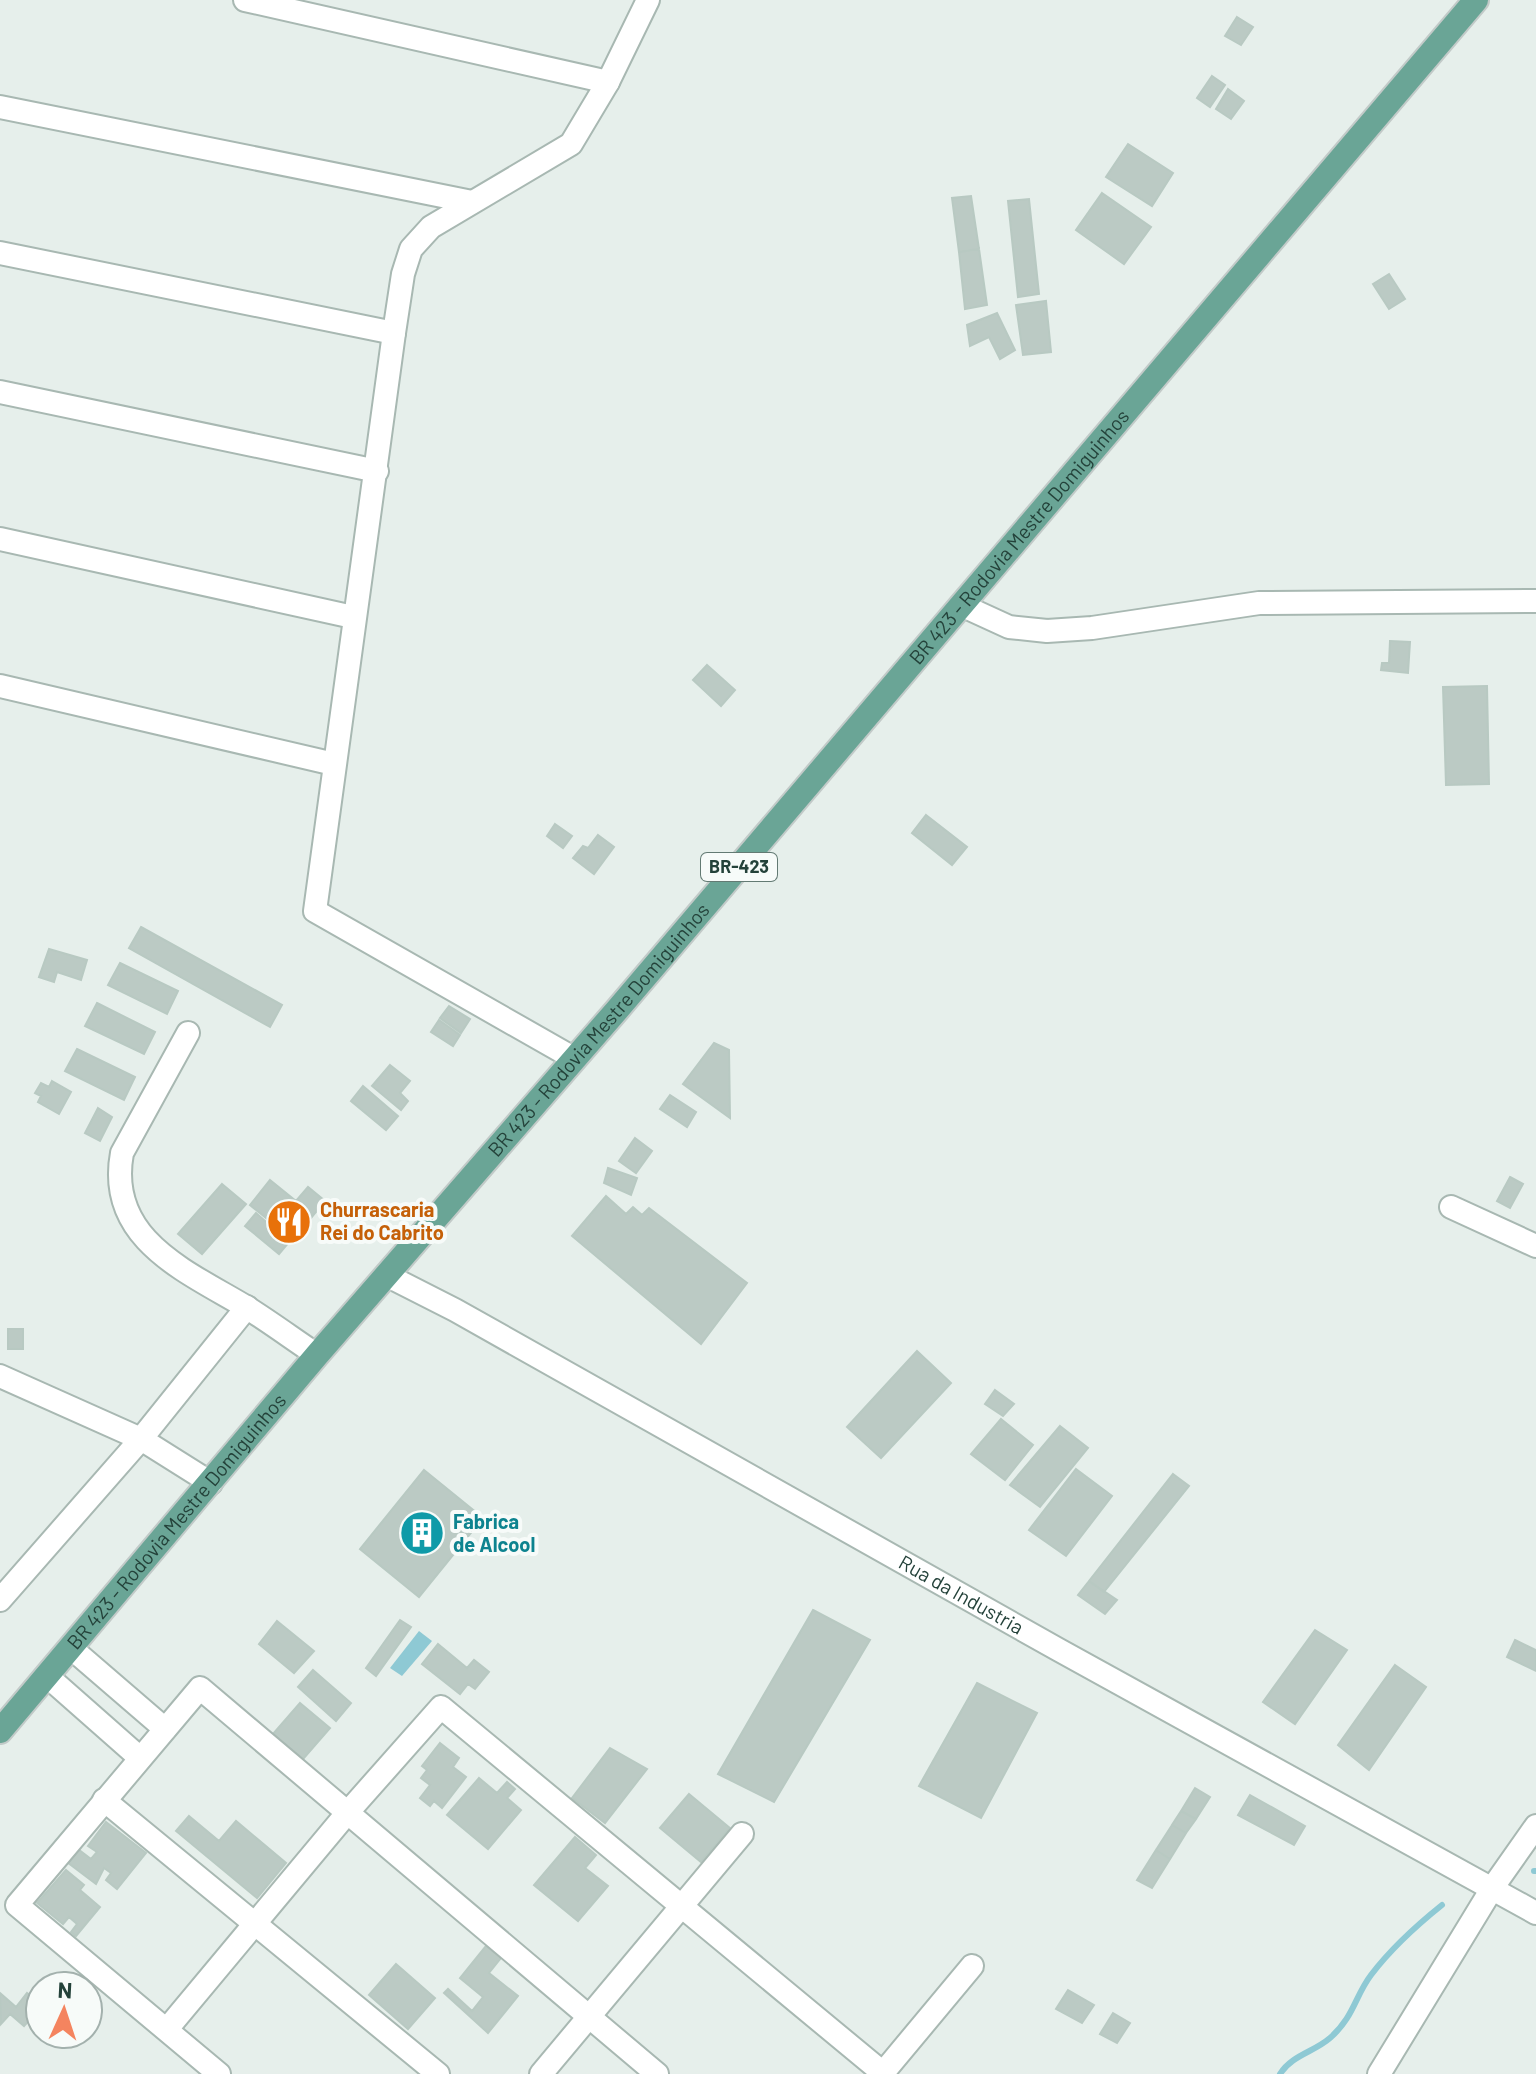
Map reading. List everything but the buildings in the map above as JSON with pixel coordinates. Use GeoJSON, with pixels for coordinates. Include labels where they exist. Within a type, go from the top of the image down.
{"type":"FeatureCollection","features":[{"type":"Feature","properties":{"kind":"main road","name":"BR 423 - Rodovia Mestre Domiguinhos"},"geometry":{"type":"LineString","coordinates":[[0,1731],[317,1355],[575,1059],[1476,0]]}},
{"type":"Feature","properties":{"kind":"street"},"geometry":{"type":"LineString","coordinates":[[245,0],[608,82]]}},
{"type":"Feature","properties":{"kind":"street"},"geometry":{"type":"LineString","coordinates":[[575,1059],[315,911],[394,333],[403,274],[411,249],[431,227],[571,144],[608,82],[648,0]]}},
{"type":"Feature","properties":{"kind":"street"},"geometry":{"type":"LineString","coordinates":[[0,107],[472,202]]}},
{"type":"Feature","properties":{"kind":"street"},"geometry":{"type":"LineString","coordinates":[[0,253],[394,333]]}},
{"type":"Feature","properties":{"kind":"street"},"geometry":{"type":"LineString","coordinates":[[0,392],[377,471]]}},
{"type":"Feature","properties":{"kind":"street"},"geometry":{"type":"LineString","coordinates":[[0,539],[353,617]]}},
{"type":"Feature","properties":{"kind":"street"},"geometry":{"type":"LineString","coordinates":[[961,605],[1009,627],[1047,631],[1092,628],[1259,603],[1536,601]]}},
{"type":"Feature","properties":{"kind":"street"},"geometry":{"type":"LineString","coordinates":[[0,686],[334,764]]}},
{"type":"Feature","properties":{"kind":"street"},"geometry":{"type":"LineString","coordinates":[[188,1033],[122,1153],[118,1174],[125,1206],[149,1243],[181,1271],[247,1307],[317,1355]]}},
{"type":"Feature","properties":{"kind":"street"},"geometry":{"type":"LineString","coordinates":[[1451,1207],[1536,1246]]}},
{"type":"Feature","properties":{"kind":"street","name":"Rua da Industria"},"geometry":{"type":"LineString","coordinates":[[388,1276],[1536,1913]]}},
{"type":"Feature","properties":{"kind":"street"},"geometry":{"type":"LineString","coordinates":[[0,1600],[141,1439],[247,1307]]}},
{"type":"Feature","properties":{"kind":"street"},"geometry":{"type":"LineString","coordinates":[[0,1376],[141,1439],[211,1483]]}},
{"type":"Feature","properties":{"kind":"street"},"geometry":{"type":"LineString","coordinates":[[71,1648],[165,1729]]}},
{"type":"Feature","properties":{"kind":"street"},"geometry":{"type":"LineString","coordinates":[[47,1676],[140,1758]]}},
{"type":"Feature","properties":{"kind":"street"},"geometry":{"type":"LineString","coordinates":[[219,2074],[17,1905],[200,1688],[657,2074]]}},
{"type":"Feature","properties":{"kind":"street"},"geometry":{"type":"LineString","coordinates":[[167,2029],[348,1812],[441,1707],[883,2073],[972,1966]]}},
{"type":"Feature","properties":{"kind":"street"},"geometry":{"type":"LineString","coordinates":[[104,1800],[438,2074]]}},
{"type":"Feature","properties":{"kind":"street"},"geometry":{"type":"LineString","coordinates":[[1379,2074],[1493,1887],[1536,1826]]}},
{"type":"Feature","properties":{"kind":"street"},"geometry":{"type":"LineString","coordinates":[[541,2074],[742,1834]]}},
{"type":"Feature","properties":{"kind":"water"},"geometry":{"type":"Polygon","coordinates":[[[419,1631],[432,1641],[402,1676],[390,1668],[419,1631]]]}},
{"type":"Feature","properties":{"kind":"waterway"},"geometry":{"type":"LineString","coordinates":[[1280,2074],[1291,2062],[1324,2043],[1338,2030],[1378,1966],[1442,1905]]}},
{"type":"Feature","properties":{"kind":"place","name":"Churrascaria Rei do Cabrito"},"geometry":{"type":"Point","coordinates":[289,1222]}},
{"type":"Feature","properties":{"kind":"place","name":"Fabrica de Alcool"},"geometry":{"type":"Point","coordinates":[422,1533]}}]}
